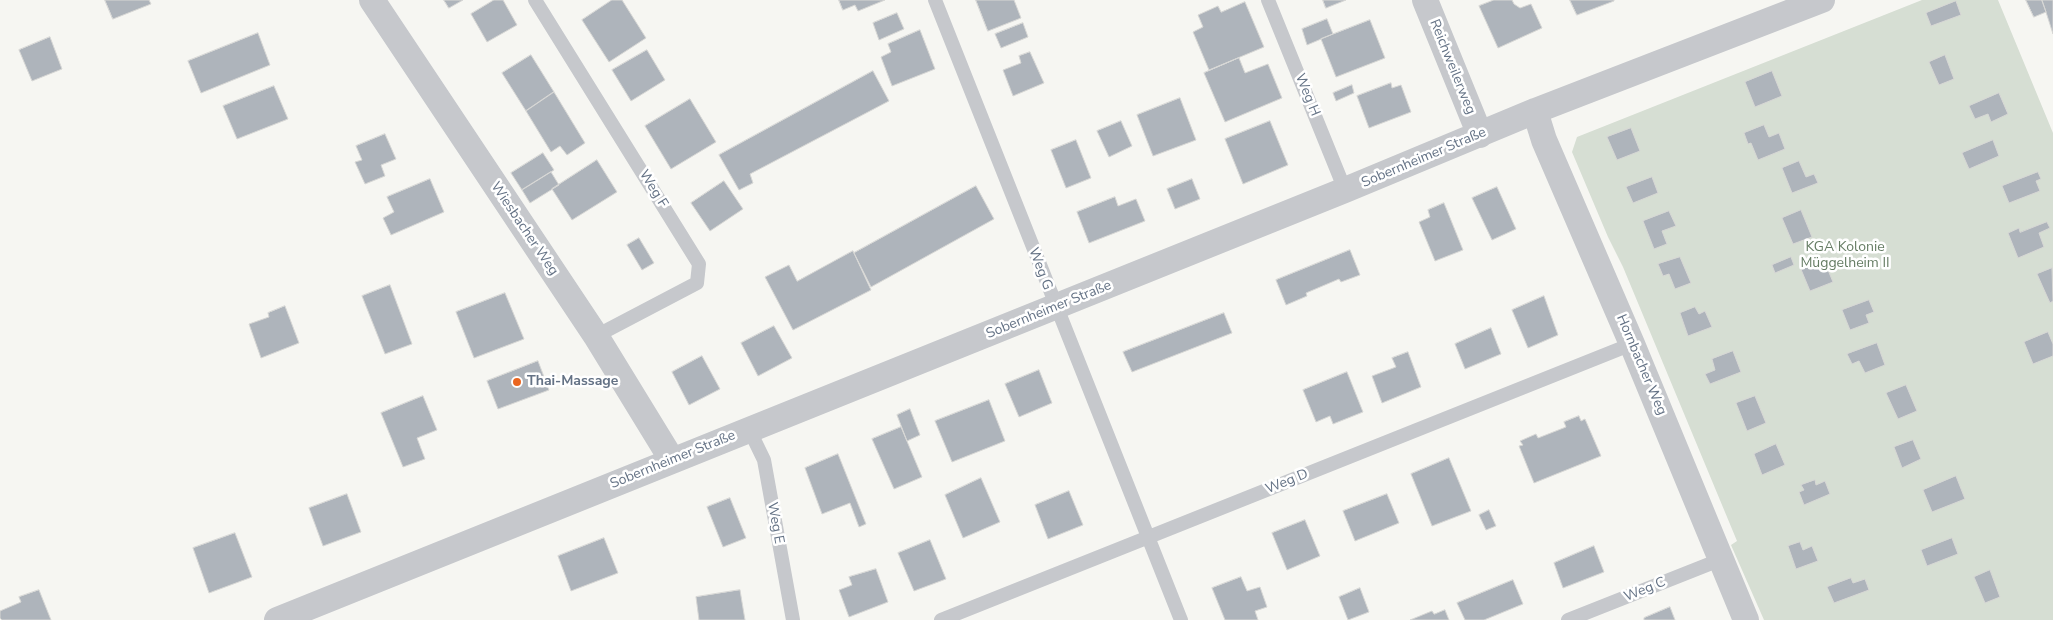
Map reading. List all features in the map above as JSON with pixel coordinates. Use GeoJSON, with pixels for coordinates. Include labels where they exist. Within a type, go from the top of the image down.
{"type":"FeatureCollection","features":[{"type":"Feature","properties":{"kind":"street","name":"Wiesbacher Weg"},"geometry":{"type":"LineString","coordinates":[[372,0],[596,336],[672,460]]}},
{"type":"Feature","properties":{"kind":"street","name":"Reichweilerweg"},"geometry":{"type":"LineString","coordinates":[[1425,0],[1480,135]]}},
{"type":"Feature","properties":{"kind":"street","name":"Sobernheimer Straße"},"geometry":{"type":"LineString","coordinates":[[277,620],[749,429],[1056,308],[1535,111],[1822,0]]}},
{"type":"Feature","properties":{"kind":"street","name":"Hornbacher Weg"},"geometry":{"type":"LineString","coordinates":[[1535,111],[1544,140],[1632,344],[1746,620]]}},
{"type":"Feature","properties":{"kind":"lane","name":"Weg F"},"geometry":{"type":"LineString","coordinates":[[535,0],[699,264],[697,284],[596,336]]}},
{"type":"Feature","properties":{"kind":"lane","name":"Weg G"},"geometry":{"type":"LineString","coordinates":[[935,0],[1181,620]]}},
{"type":"Feature","properties":{"kind":"lane","name":"Weg H"},"geometry":{"type":"LineString","coordinates":[[1268,0],[1345,190]]}},
{"type":"Feature","properties":{"kind":"lane","name":"Weg D"},"geometry":{"type":"LineString","coordinates":[[941,620],[1632,344]]}},
{"type":"Feature","properties":{"kind":"lane","name":"Weg E"},"geometry":{"type":"LineString","coordinates":[[749,429],[764,460],[793,620]]}},
{"type":"Feature","properties":{"kind":"lane","name":"Weg C"},"geometry":{"type":"LineString","coordinates":[[1568,620],[1722,559]]}},
{"type":"Feature","properties":{"kind":"green space","name":"KGA Kolonie Müggelheim II"},"geometry":{"type":"Polygon","coordinates":[[[1922,0],[1998,0],[2053,133],[2053,620],[1764,620],[1731,545],[1737,541],[1623,267],[1608,237],[1572,152],[1577,137],[1922,0]]]}},
{"type":"Feature","properties":{"kind":"building"},"geometry":{"type":"Polygon","coordinates":[[[105,0],[149,0],[151,4],[113,19],[105,0]]]}},
{"type":"Feature","properties":{"kind":"building"},"geometry":{"type":"Polygon","coordinates":[[[444,0],[463,0],[449,8],[444,0]]]}},
{"type":"Feature","properties":{"kind":"building"},"geometry":{"type":"Polygon","coordinates":[[[494,0],[503,0],[517,25],[487,42],[471,14],[494,0]]]}},
{"type":"Feature","properties":{"kind":"building"},"geometry":{"type":"Polygon","coordinates":[[[612,0],[622,0],[646,38],[609,62],[582,20],[612,0]]]}},
{"type":"Feature","properties":{"kind":"building"},"geometry":{"type":"Polygon","coordinates":[[[839,0],[885,0],[858,11],[855,5],[843,10],[839,0]]]}},
{"type":"Feature","properties":{"kind":"building"},"geometry":{"type":"Polygon","coordinates":[[[976,0],[1014,0],[1021,18],[988,31],[976,0]]]}},
{"type":"Feature","properties":{"kind":"building"},"geometry":{"type":"Polygon","coordinates":[[[1323,0],[1346,0],[1326,8],[1323,0]]]}},
{"type":"Feature","properties":{"kind":"building"},"geometry":{"type":"Polygon","coordinates":[[[1494,0],[1512,0],[1520,8],[1531,4],[1542,28],[1498,48],[1479,6],[1494,0]]]}},
{"type":"Feature","properties":{"kind":"building"},"geometry":{"type":"Polygon","coordinates":[[[1570,0],[1614,0],[1614,1],[1577,15],[1570,0]]]}},
{"type":"Feature","properties":{"kind":"building"},"geometry":{"type":"Polygon","coordinates":[[[2026,0],[2042,0],[2046,12],[2034,17],[2026,0]]]}},
{"type":"Feature","properties":{"kind":"building"},"geometry":{"type":"Polygon","coordinates":[[[2042,0],[2053,0],[2053,34],[2046,12],[2042,0]]]}},
{"type":"Feature","properties":{"kind":"building"},"geometry":{"type":"Polygon","coordinates":[[[1956,1],[1961,15],[1931,26],[1926,13],[1956,1]]]}},
{"type":"Feature","properties":{"kind":"building"},"geometry":{"type":"Polygon","coordinates":[[[1245,2],[1264,47],[1209,70],[1193,32],[1203,27],[1198,15],[1218,6],[1221,12],[1245,2]]]}},
{"type":"Feature","properties":{"kind":"building"},"geometry":{"type":"Polygon","coordinates":[[[897,13],[904,29],[879,40],[873,23],[897,13]]]}},
{"type":"Feature","properties":{"kind":"building"},"geometry":{"type":"Polygon","coordinates":[[[1327,19],[1333,34],[1307,45],[1302,29],[1327,19]]]}},
{"type":"Feature","properties":{"kind":"building"},"geometry":{"type":"Polygon","coordinates":[[[1370,20],[1385,58],[1336,77],[1321,39],[1370,20]]]}},
{"type":"Feature","properties":{"kind":"building"},"geometry":{"type":"Polygon","coordinates":[[[1023,23],[1028,37],[1001,48],[995,34],[1023,23]]]}},
{"type":"Feature","properties":{"kind":"building"},"geometry":{"type":"Polygon","coordinates":[[[920,30],[935,69],[892,86],[881,57],[891,52],[888,44],[920,30]]]}},
{"type":"Feature","properties":{"kind":"building"},"geometry":{"type":"Polygon","coordinates":[[[258,33],[270,65],[201,93],[188,61],[258,33]]]}},
{"type":"Feature","properties":{"kind":"building"},"geometry":{"type":"Polygon","coordinates":[[[50,37],[62,69],[32,81],[19,50],[50,37]]]}},
{"type":"Feature","properties":{"kind":"building"},"geometry":{"type":"Polygon","coordinates":[[[647,50],[665,80],[631,101],[612,70],[647,50]]]}},
{"type":"Feature","properties":{"kind":"building"},"geometry":{"type":"Polygon","coordinates":[[[1030,52],[1044,83],[1013,96],[1003,70],[1021,63],[1019,56],[1030,52]]]}},
{"type":"Feature","properties":{"kind":"building"},"geometry":{"type":"Polygon","coordinates":[[[531,55],[554,92],[526,111],[502,73],[531,55]]]}},
{"type":"Feature","properties":{"kind":"building"},"geometry":{"type":"Polygon","coordinates":[[[1945,55],[1954,79],[1939,85],[1929,62],[1945,55]]]}},
{"type":"Feature","properties":{"kind":"building"},"geometry":{"type":"Polygon","coordinates":[[[1239,58],[1245,73],[1268,64],[1282,98],[1225,122],[1204,73],[1239,58]]]}},
{"type":"Feature","properties":{"kind":"building"},"geometry":{"type":"Polygon","coordinates":[[[873,71],[889,101],[750,174],[753,183],[739,190],[719,155],[873,71]]]}},
{"type":"Feature","properties":{"kind":"building"},"geometry":{"type":"Polygon","coordinates":[[[1772,71],[1782,96],[1755,107],[1745,82],[1772,71]]]}},
{"type":"Feature","properties":{"kind":"building"},"geometry":{"type":"Polygon","coordinates":[[[1391,83],[1392,88],[1401,85],[1411,112],[1369,128],[1357,96],[1391,83]]]}},
{"type":"Feature","properties":{"kind":"building"},"geometry":{"type":"Polygon","coordinates":[[[1352,85],[1354,93],[1336,101],[1333,93],[1352,85]]]}},
{"type":"Feature","properties":{"kind":"building"},"geometry":{"type":"Polygon","coordinates":[[[274,86],[288,119],[237,139],[223,106],[274,86]]]}},
{"type":"Feature","properties":{"kind":"building"},"geometry":{"type":"Polygon","coordinates":[[[554,92],[585,143],[567,155],[560,146],[551,152],[526,111],[554,92]]]}},
{"type":"Feature","properties":{"kind":"building"},"geometry":{"type":"Polygon","coordinates":[[[1999,93],[2008,114],[1991,122],[1988,114],[1975,119],[1969,106],[1999,93]]]}},
{"type":"Feature","properties":{"kind":"building"},"geometry":{"type":"Polygon","coordinates":[[[1180,98],[1196,140],[1153,156],[1137,115],[1180,98]]]}},
{"type":"Feature","properties":{"kind":"building"},"geometry":{"type":"Polygon","coordinates":[[[690,99],[716,142],[671,169],[645,126],[690,99]]]}},
{"type":"Feature","properties":{"kind":"building"},"geometry":{"type":"Polygon","coordinates":[[[1121,121],[1132,146],[1109,157],[1097,131],[1121,121]]]}},
{"type":"Feature","properties":{"kind":"building"},"geometry":{"type":"Polygon","coordinates":[[[1270,121],[1288,165],[1243,184],[1225,139],[1270,121]]]}},
{"type":"Feature","properties":{"kind":"building"},"geometry":{"type":"Polygon","coordinates":[[[1764,125],[1769,137],[1779,133],[1785,149],[1758,160],[1751,143],[1748,144],[1744,133],[1764,125]]]}},
{"type":"Feature","properties":{"kind":"building"},"geometry":{"type":"Polygon","coordinates":[[[1631,128],[1640,151],[1617,160],[1607,137],[1631,128]]]}},
{"type":"Feature","properties":{"kind":"building"},"geometry":{"type":"Polygon","coordinates":[[[385,134],[396,159],[381,165],[385,176],[365,184],[355,162],[362,160],[356,146],[385,134]]]}},
{"type":"Feature","properties":{"kind":"building"},"geometry":{"type":"Polygon","coordinates":[[[1076,140],[1091,178],[1066,188],[1051,150],[1076,140]]]}},
{"type":"Feature","properties":{"kind":"building"},"geometry":{"type":"Polygon","coordinates":[[[1993,140],[1999,156],[1969,169],[1962,153],[1993,140]]]}},
{"type":"Feature","properties":{"kind":"building"},"geometry":{"type":"Polygon","coordinates":[[[543,153],[554,170],[522,190],[511,173],[543,153]]]}},
{"type":"Feature","properties":{"kind":"building"},"geometry":{"type":"Polygon","coordinates":[[[597,160],[617,192],[572,220],[552,189],[597,160]]]}},
{"type":"Feature","properties":{"kind":"building"},"geometry":{"type":"Polygon","coordinates":[[[1799,161],[1806,177],[1814,174],[1818,183],[1792,193],[1782,168],[1799,161]]]}},
{"type":"Feature","properties":{"kind":"building"},"geometry":{"type":"Polygon","coordinates":[[[551,172],[559,185],[530,203],[522,190],[551,172]]]}},
{"type":"Feature","properties":{"kind":"building"},"geometry":{"type":"Polygon","coordinates":[[[2038,172],[2041,179],[2036,181],[2040,191],[2009,203],[2002,186],[2038,172]]]}},
{"type":"Feature","properties":{"kind":"building"},"geometry":{"type":"Polygon","coordinates":[[[1652,177],[1658,193],[1633,203],[1626,187],[1652,177]]]}},
{"type":"Feature","properties":{"kind":"building"},"geometry":{"type":"Polygon","coordinates":[[[430,179],[444,212],[391,235],[383,218],[394,212],[387,197],[430,179]]]}},
{"type":"Feature","properties":{"kind":"building"},"geometry":{"type":"Polygon","coordinates":[[[1192,179],[1200,199],[1175,209],[1167,189],[1192,179]]]}},
{"type":"Feature","properties":{"kind":"building"},"geometry":{"type":"Polygon","coordinates":[[[724,181],[743,209],[710,231],[691,203],[724,181]]]}},
{"type":"Feature","properties":{"kind":"building"},"geometry":{"type":"Polygon","coordinates":[[[976,186],[994,219],[871,287],[854,253],[976,186]]]}},
{"type":"Feature","properties":{"kind":"building"},"geometry":{"type":"Polygon","coordinates":[[[1497,187],[1516,229],[1492,240],[1472,198],[1497,187]]]}},
{"type":"Feature","properties":{"kind":"building"},"geometry":{"type":"Polygon","coordinates":[[[1115,197],[1118,206],[1136,199],[1145,221],[1089,243],[1077,212],[1115,197]]]}},
{"type":"Feature","properties":{"kind":"building"},"geometry":{"type":"Polygon","coordinates":[[[1444,203],[1463,250],[1435,261],[1419,222],[1430,217],[1428,210],[1444,203]]]}},
{"type":"Feature","properties":{"kind":"building"},"geometry":{"type":"Polygon","coordinates":[[[1801,210],[1812,237],[1793,244],[1782,218],[1801,210]]]}},
{"type":"Feature","properties":{"kind":"building"},"geometry":{"type":"Polygon","coordinates":[[[1669,211],[1676,226],[1662,231],[1667,244],[1654,249],[1643,221],[1669,211]]]}},
{"type":"Feature","properties":{"kind":"building"},"geometry":{"type":"Polygon","coordinates":[[[2047,222],[2050,228],[2039,233],[2044,247],[2018,258],[2008,233],[2019,228],[2020,232],[2047,222]]]}},
{"type":"Feature","properties":{"kind":"building"},"geometry":{"type":"Polygon","coordinates":[[[639,238],[654,263],[642,270],[627,245],[639,238]]]}},
{"type":"Feature","properties":{"kind":"building"},"geometry":{"type":"Polygon","coordinates":[[[1350,250],[1360,275],[1341,282],[1339,279],[1306,293],[1307,296],[1286,305],[1276,280],[1350,250]]]}},
{"type":"Feature","properties":{"kind":"building"},"geometry":{"type":"Polygon","coordinates":[[[853,251],[871,290],[793,330],[765,277],[789,265],[797,281],[853,251]]]}},
{"type":"Feature","properties":{"kind":"building"},"geometry":{"type":"Polygon","coordinates":[[[1680,257],[1691,283],[1675,289],[1669,274],[1663,276],[1658,264],[1680,257]]]}},
{"type":"Feature","properties":{"kind":"building"},"geometry":{"type":"Polygon","coordinates":[[[1791,257],[1794,265],[1775,273],[1772,265],[1791,257]]]}},
{"type":"Feature","properties":{"kind":"building"},"geometry":{"type":"Polygon","coordinates":[[[1823,258],[1833,282],[1810,291],[1800,267],[1823,258]]]}},
{"type":"Feature","properties":{"kind":"building"},"geometry":{"type":"Polygon","coordinates":[[[2052,268],[2053,301],[2050,303],[2037,274],[2052,268]]]}},
{"type":"Feature","properties":{"kind":"building"},"geometry":{"type":"Polygon","coordinates":[[[390,285],[412,344],[385,354],[362,296],[390,285]]]}},
{"type":"Feature","properties":{"kind":"building"},"geometry":{"type":"Polygon","coordinates":[[[505,293],[524,339],[474,358],[456,312],[505,293]]]}},
{"type":"Feature","properties":{"kind":"building"},"geometry":{"type":"Polygon","coordinates":[[[1544,296],[1558,335],[1528,348],[1512,310],[1544,296]]]}},
{"type":"Feature","properties":{"kind":"building"},"geometry":{"type":"Polygon","coordinates":[[[1869,300],[1874,312],[1866,315],[1869,323],[1850,330],[1842,310],[1869,300]]]}},
{"type":"Feature","properties":{"kind":"building"},"geometry":{"type":"Polygon","coordinates":[[[285,306],[299,343],[261,358],[249,324],[269,317],[268,313],[285,306]]]}},
{"type":"Feature","properties":{"kind":"building"},"geometry":{"type":"Polygon","coordinates":[[[1695,307],[1699,314],[1705,311],[1712,327],[1688,336],[1680,313],[1695,307]]]}},
{"type":"Feature","properties":{"kind":"building"},"geometry":{"type":"Polygon","coordinates":[[[1224,313],[1232,333],[1132,372],[1123,352],[1224,313]]]}},
{"type":"Feature","properties":{"kind":"building"},"geometry":{"type":"Polygon","coordinates":[[[774,326],[792,358],[758,376],[741,343],[774,326]]]}},
{"type":"Feature","properties":{"kind":"building"},"geometry":{"type":"Polygon","coordinates":[[[1491,328],[1501,354],[1465,369],[1455,344],[1491,328]]]}},
{"type":"Feature","properties":{"kind":"building"},"geometry":{"type":"Polygon","coordinates":[[[2048,332],[2053,344],[2053,356],[2033,364],[2024,342],[2048,332]]]}},
{"type":"Feature","properties":{"kind":"building"},"geometry":{"type":"Polygon","coordinates":[[[1877,343],[1885,365],[1865,373],[1859,361],[1852,364],[1847,354],[1877,343]]]}},
{"type":"Feature","properties":{"kind":"building"},"geometry":{"type":"Polygon","coordinates":[[[1733,351],[1741,372],[1710,384],[1705,374],[1715,370],[1712,359],[1733,351]]]}},
{"type":"Feature","properties":{"kind":"building"},"geometry":{"type":"Polygon","coordinates":[[[1408,352],[1421,387],[1382,403],[1372,376],[1396,367],[1392,358],[1408,352]]]}},
{"type":"Feature","properties":{"kind":"building"},"geometry":{"type":"Polygon","coordinates":[[[702,356],[720,389],[689,405],[672,372],[702,356]]]}},
{"type":"Feature","properties":{"kind":"building"},"geometry":{"type":"Polygon","coordinates":[[[538,361],[549,390],[498,409],[487,381],[538,361]]]}},
{"type":"Feature","properties":{"kind":"building"},"geometry":{"type":"Polygon","coordinates":[[[1039,370],[1052,403],[1019,417],[1005,384],[1039,370]]]}},
{"type":"Feature","properties":{"kind":"building"},"geometry":{"type":"Polygon","coordinates":[[[1347,372],[1363,412],[1333,424],[1330,416],[1316,422],[1303,390],[1347,372]]]}},
{"type":"Feature","properties":{"kind":"building"},"geometry":{"type":"Polygon","coordinates":[[[1906,385],[1917,411],[1898,419],[1886,393],[1906,385]]]}},
{"type":"Feature","properties":{"kind":"building"},"geometry":{"type":"Polygon","coordinates":[[[423,396],[437,430],[417,438],[425,459],[403,467],[381,413],[423,396]]]}},
{"type":"Feature","properties":{"kind":"building"},"geometry":{"type":"Polygon","coordinates":[[[1755,396],[1766,423],[1747,431],[1736,403],[1755,396]]]}},
{"type":"Feature","properties":{"kind":"building"},"geometry":{"type":"Polygon","coordinates":[[[989,400],[1005,441],[952,462],[935,421],[989,400]]]}},
{"type":"Feature","properties":{"kind":"building"},"geometry":{"type":"Polygon","coordinates":[[[910,409],[920,435],[907,441],[897,415],[910,409]]]}},
{"type":"Feature","properties":{"kind":"building"},"geometry":{"type":"Polygon","coordinates":[[[1579,416],[1581,421],[1585,419],[1601,456],[1534,483],[1519,446],[1523,445],[1520,441],[1536,434],[1538,438],[1566,427],[1564,422],[1579,416]]]}},
{"type":"Feature","properties":{"kind":"building"},"geometry":{"type":"Polygon","coordinates":[[[901,427],[922,477],[894,489],[872,439],[901,427]]]}},
{"type":"Feature","properties":{"kind":"building"},"geometry":{"type":"Polygon","coordinates":[[[1913,440],[1921,459],[1902,468],[1894,447],[1913,440]]]}},
{"type":"Feature","properties":{"kind":"building"},"geometry":{"type":"Polygon","coordinates":[[[1776,444],[1785,465],[1762,475],[1754,454],[1776,444]]]}},
{"type":"Feature","properties":{"kind":"building"},"geometry":{"type":"Polygon","coordinates":[[[838,454],[866,524],[859,527],[850,503],[822,514],[805,468],[838,454]]]}},
{"type":"Feature","properties":{"kind":"building"},"geometry":{"type":"Polygon","coordinates":[[[1449,458],[1471,511],[1432,526],[1411,474],[1449,458]]]}},
{"type":"Feature","properties":{"kind":"building"},"geometry":{"type":"Polygon","coordinates":[[[1956,476],[1965,499],[1932,512],[1923,490],[1956,476]]]}},
{"type":"Feature","properties":{"kind":"building"},"geometry":{"type":"Polygon","coordinates":[[[981,478],[1000,522],[963,538],[945,495],[981,478]]]}},
{"type":"Feature","properties":{"kind":"building"},"geometry":{"type":"Polygon","coordinates":[[[1815,480],[1816,485],[1825,481],[1830,494],[1804,505],[1799,492],[1804,490],[1801,485],[1815,480]]]}},
{"type":"Feature","properties":{"kind":"building"},"geometry":{"type":"Polygon","coordinates":[[[1069,491],[1083,525],[1048,539],[1035,505],[1069,491]]]}},
{"type":"Feature","properties":{"kind":"building"},"geometry":{"type":"Polygon","coordinates":[[[347,494],[361,532],[323,546],[309,508],[347,494]]]}},
{"type":"Feature","properties":{"kind":"building"},"geometry":{"type":"Polygon","coordinates":[[[1387,494],[1399,523],[1355,541],[1343,511],[1387,494]]]}},
{"type":"Feature","properties":{"kind":"building"},"geometry":{"type":"Polygon","coordinates":[[[730,498],[746,538],[723,547],[707,507],[730,498]]]}},
{"type":"Feature","properties":{"kind":"building"},"geometry":{"type":"Polygon","coordinates":[[[1489,510],[1496,526],[1486,530],[1479,515],[1489,510]]]}},
{"type":"Feature","properties":{"kind":"building"},"geometry":{"type":"Polygon","coordinates":[[[1305,520],[1320,556],[1287,570],[1272,533],[1305,520]]]}},
{"type":"Feature","properties":{"kind":"building"},"geometry":{"type":"Polygon","coordinates":[[[235,533],[252,577],[209,593],[193,548],[235,533]]]}},
{"type":"Feature","properties":{"kind":"building"},"geometry":{"type":"Polygon","coordinates":[[[604,538],[618,573],[571,591],[558,556],[604,538]]]}},
{"type":"Feature","properties":{"kind":"building"},"geometry":{"type":"Polygon","coordinates":[[[1952,538],[1958,554],[1927,566],[1921,550],[1952,538]]]}},
{"type":"Feature","properties":{"kind":"building"},"geometry":{"type":"Polygon","coordinates":[[[930,540],[946,579],[914,591],[898,553],[930,540]]]}},
{"type":"Feature","properties":{"kind":"building"},"geometry":{"type":"Polygon","coordinates":[[[1800,542],[1803,550],[1812,546],[1818,561],[1796,569],[1788,546],[1800,542]]]}},
{"type":"Feature","properties":{"kind":"building"},"geometry":{"type":"Polygon","coordinates":[[[1594,546],[1604,572],[1563,588],[1554,563],[1594,546]]]}},
{"type":"Feature","properties":{"kind":"building"},"geometry":{"type":"Polygon","coordinates":[[[876,569],[888,602],[849,617],[839,590],[852,585],[849,577],[876,569]]]}},
{"type":"Feature","properties":{"kind":"building"},"geometry":{"type":"Polygon","coordinates":[[[1990,570],[2000,597],[1985,603],[1974,577],[1990,570]]]}},
{"type":"Feature","properties":{"kind":"building"},"geometry":{"type":"Polygon","coordinates":[[[1241,577],[1247,591],[1260,587],[1267,607],[1255,611],[1258,620],[1225,620],[1212,588],[1241,577]]]}},
{"type":"Feature","properties":{"kind":"building"},"geometry":{"type":"Polygon","coordinates":[[[1851,578],[1853,583],[1865,579],[1869,590],[1834,603],[1827,587],[1851,578]]]}},
{"type":"Feature","properties":{"kind":"building"},"geometry":{"type":"Polygon","coordinates":[[[1513,580],[1523,604],[1484,620],[1465,620],[1457,603],[1513,580]]]}},
{"type":"Feature","properties":{"kind":"building"},"geometry":{"type":"Polygon","coordinates":[[[1360,588],[1369,612],[1348,620],[1339,597],[1360,588]]]}},
{"type":"Feature","properties":{"kind":"building"},"geometry":{"type":"Polygon","coordinates":[[[39,590],[51,620],[2,620],[0,618],[0,611],[21,602],[19,597],[39,590]]]}},
{"type":"Feature","properties":{"kind":"building"},"geometry":{"type":"Polygon","coordinates":[[[740,590],[745,620],[699,620],[696,597],[740,590]]]}},
{"type":"Feature","properties":{"kind":"building"},"geometry":{"type":"Polygon","coordinates":[[[1670,607],[1675,620],[1644,620],[1644,618],[1670,607]]]}},
{"type":"Feature","properties":{"kind":"building"},"geometry":{"type":"Polygon","coordinates":[[[1445,610],[1449,620],[1410,620],[1432,611],[1434,614],[1445,610]]]}},
{"type":"Feature","properties":{"kind":"place","name":"Thai-Massage"},"geometry":{"type":"Point","coordinates":[517,382]}}]}
